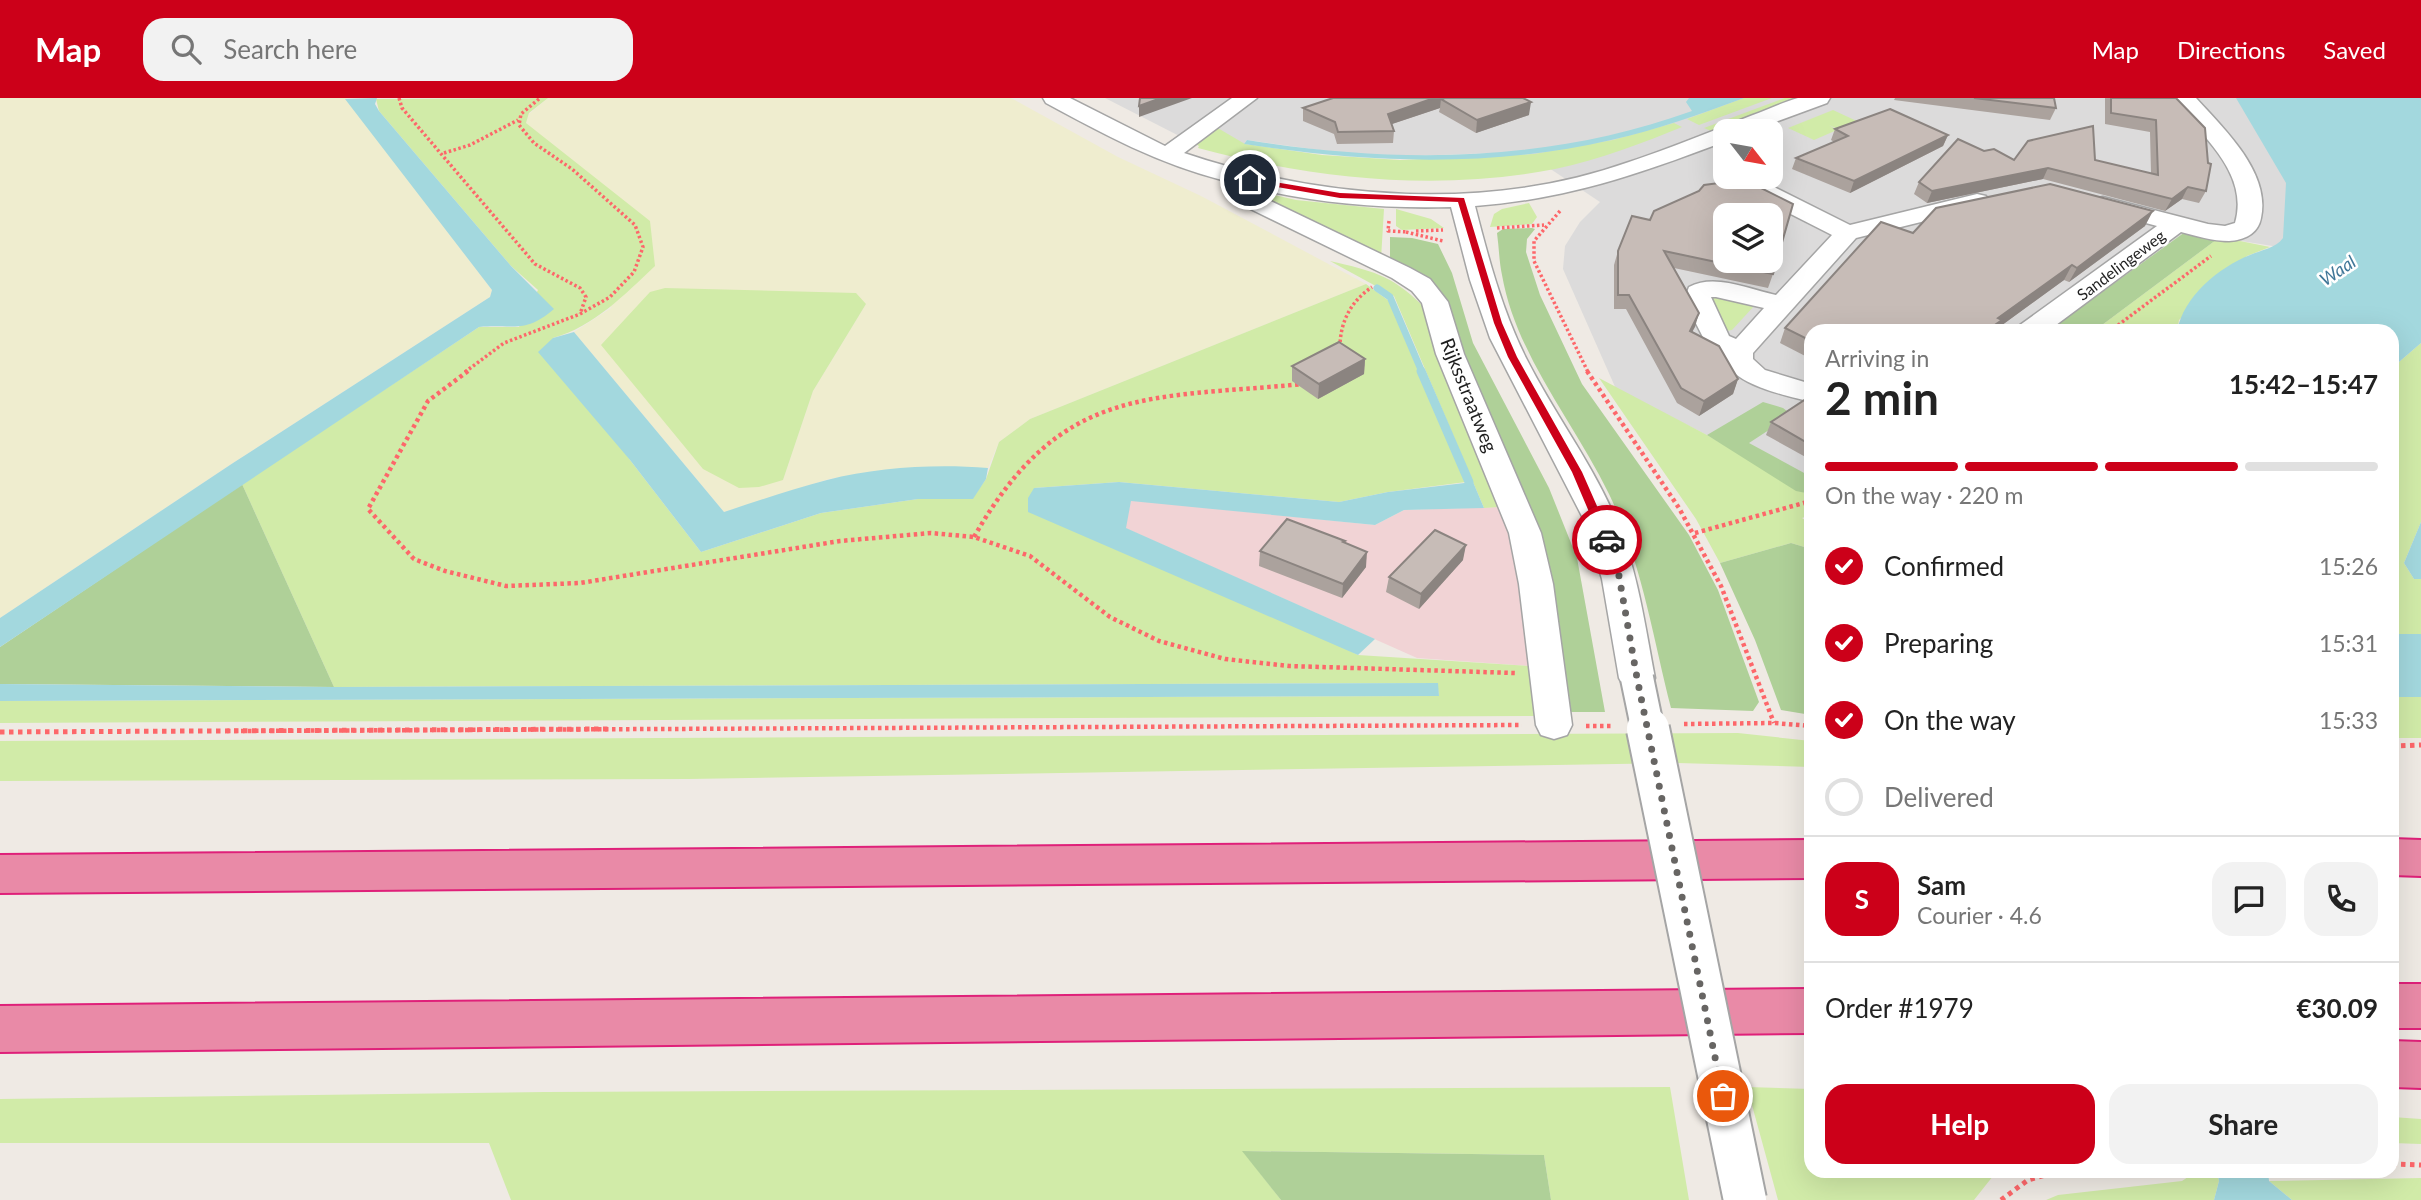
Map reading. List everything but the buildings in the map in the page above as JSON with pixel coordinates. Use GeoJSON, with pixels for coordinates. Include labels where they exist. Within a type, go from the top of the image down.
{"type":"FeatureCollection","features":[{"type":"Feature","properties":{"kind":"highway"},"geometry":{"type":"LineString","coordinates":[[2399,858],[2421,858]]}},
{"type":"Feature","properties":{"kind":"highway"},"geometry":{"type":"LineString","coordinates":[[0,874],[1804,859]]}},
{"type":"Feature","properties":{"kind":"highway"},"geometry":{"type":"LineString","coordinates":[[2399,1006],[2421,1006]]}},
{"type":"Feature","properties":{"kind":"highway"},"geometry":{"type":"LineString","coordinates":[[0,1029],[1804,1011]]}},
{"type":"Feature","properties":{"kind":"highway"},"geometry":{"type":"LineString","coordinates":[[1697,1013],[1804,1023]]}},
{"type":"Feature","properties":{"kind":"highway"},"geometry":{"type":"LineString","coordinates":[[2399,1064],[2421,1065]]}},
{"type":"Feature","properties":{"kind":"street"},"geometry":{"type":"LineString","coordinates":[[1054,98],[1125,137],[1167,155],[1233,176],[1340,195],[1461,199],[1525,194],[1582,184],[1713,138]]}},
{"type":"Feature","properties":{"kind":"street"},"geometry":{"type":"LineString","coordinates":[[1167,155],[1246,98]]}},
{"type":"Feature","properties":{"kind":"street"},"geometry":{"type":"LineString","coordinates":[[1763,119],[1819,98]]}},
{"type":"Feature","properties":{"kind":"street"},"geometry":{"type":"LineString","coordinates":[[2176,224],[2227,233],[2241,230],[2248,224],[2251,206],[2246,182],[2206,121],[2184,98]]}},
{"type":"Feature","properties":{"kind":"street"},"geometry":{"type":"LineString","coordinates":[[1683,149],[1713,165]]}},
{"type":"Feature","properties":{"kind":"street","name":"Rijksstraatweg"},"geometry":{"type":"LineString","coordinates":[[1233,176],[1240,195],[1401,273],[1422,285],[1435,302],[1450,354],[1525,533],[1536,584],[1545,674],[1554,725]]}},
{"type":"Feature","properties":{"kind":"street"},"geometry":{"type":"LineString","coordinates":[[1760,189],[1847,233]]}},
{"type":"Feature","properties":{"kind":"street"},"geometry":{"type":"LineString","coordinates":[[1804,391],[1755,376],[1739,361],[1740,352],[1847,233],[2005,195]]}},
{"type":"Feature","properties":{"kind":"street","name":"Sandelingeweg"},"geometry":{"type":"LineString","coordinates":[[2083,198],[2176,224]]}},
{"type":"Feature","properties":{"kind":"street"},"geometry":{"type":"LineString","coordinates":[[1461,199],[1498,323],[1512,357],[1577,472],[1601,523],[1619,576],[1637,678],[1745,1200]]}},
{"type":"Feature","properties":{"kind":"street","name":"Sandelingeweg"},"geometry":{"type":"LineString","coordinates":[[2040,324],[2176,224]]}},
{"type":"Feature","properties":{"kind":"street"},"geometry":{"type":"LineString","coordinates":[[1740,352],[1718,341],[1697,300],[1698,293],[1705,289],[1716,289],[1784,305]]}},
{"type":"Feature","properties":{"kind":"path"},"geometry":{"type":"LineString","coordinates":[[399,98],[402,108],[444,153],[535,264],[580,288],[586,297],[580,314]]}},
{"type":"Feature","properties":{"kind":"path"},"geometry":{"type":"LineString","coordinates":[[540,98],[521,114],[519,125],[534,143],[572,169],[635,225],[643,247],[634,272],[610,297],[580,314],[504,343],[428,401],[368,509],[414,558],[445,571],[506,586],[580,583],[841,541],[931,533],[974,537],[1030,556],[1110,617],[1159,641],[1225,659],[1289,666],[1545,674]]}},
{"type":"Feature","properties":{"kind":"path"},"geometry":{"type":"LineString","coordinates":[[444,153],[470,145],[519,120]]}},
{"type":"Feature","properties":{"kind":"path"},"geometry":{"type":"LineString","coordinates":[[1503,227],[1545,225],[1534,241],[1534,261],[1578,357],[1695,533],[1721,586],[1774,723]]}},
{"type":"Feature","properties":{"kind":"path"},"geometry":{"type":"LineString","coordinates":[[2119,324],[2213,254],[2227,233]]}},
{"type":"Feature","properties":{"kind":"path"},"geometry":{"type":"LineString","coordinates":[[1339,358],[1339,334],[1351,307],[1366,290],[1401,273]]}},
{"type":"Feature","properties":{"kind":"path"},"geometry":{"type":"LineString","coordinates":[[974,537],[989,509],[1024,463],[1070,428],[1116,406],[1167,396],[1310,383]]}},
{"type":"Feature","properties":{"kind":"path"},"geometry":{"type":"LineString","coordinates":[[1695,533],[1804,503]]}},
{"type":"Feature","properties":{"kind":"path"},"geometry":{"type":"LineString","coordinates":[[1679,724],[1804,725]]}},
{"type":"Feature","properties":{"kind":"path"},"geometry":{"type":"LineString","coordinates":[[0,732],[1614,726]]}},
{"type":"Feature","properties":{"kind":"path"},"geometry":{"type":"LineString","coordinates":[[2399,746],[2421,745]]}},
{"type":"Feature","properties":{"kind":"path"},"geometry":{"type":"LineString","coordinates":[[2399,1164],[2421,1165]]}},
{"type":"Feature","properties":{"kind":"path"},"geometry":{"type":"LineString","coordinates":[[2001,1200],[2028,1180],[2035,1178]]}},
{"type":"Feature","properties":{"kind":"shaded area"},"geometry":{"type":"Polygon","coordinates":[[[0,98],[346,98],[492,290],[490,297],[0,618],[0,98]]]}},
{"type":"Feature","properties":{"kind":"shaded area"},"geometry":{"type":"Polygon","coordinates":[[[548,98],[1011,98],[1118,157],[1201,196],[1366,284],[1030,419],[999,442],[988,468],[913,468],[870,472],[829,479],[724,512],[574,332],[611,308],[526,123],[529,114],[548,98]],[[665,288],[783,480],[813,391],[866,304],[665,288]]]}},
{"type":"Feature","properties":{"kind":"shaded area"},"geometry":{"type":"Polygon","coordinates":[[[1105,98],[2249,98],[2311,193],[2291,249],[2185,232],[2058,324],[1804,324],[1804,493],[1707,435],[1616,389],[1563,269],[1565,246],[1580,222],[1600,202],[1525,152],[1408,156],[1342,153],[1247,140],[1244,144],[1216,128],[1195,144],[1105,98]]]}},
{"type":"Feature","properties":{"kind":"shaded area"},"geometry":{"type":"Polygon","coordinates":[[[1131,500],[1375,525],[1404,510],[1499,507],[1519,562],[1529,666],[1417,658],[1125,528],[1131,500]]]}},
{"type":"Feature","properties":{"kind":"green space"},"geometry":{"type":"Polygon","coordinates":[[[548,98],[529,113],[526,123],[650,221],[655,266],[596,318],[553,338],[630,460],[701,552],[821,513],[918,499],[972,499],[986,479],[999,442],[1030,419],[1366,284],[1389,301],[1466,482],[1388,492],[1339,502],[1119,482],[1034,488],[1358,655],[1529,666],[1534,716],[0,723],[0,701],[1439,696],[1437,683],[334,687],[242,484],[479,327],[519,327],[538,290],[511,266],[379,111],[376,99],[548,98]]]}},
{"type":"Feature","properties":{"kind":"green space"},"geometry":{"type":"Polygon","coordinates":[[[1744,98],[1772,98],[1699,125],[1687,119],[1744,98]]]}},
{"type":"Feature","properties":{"kind":"green space"},"geometry":{"type":"Polygon","coordinates":[[[1785,98],[1800,98],[1743,119],[1728,119],[1785,98]]]}},
{"type":"Feature","properties":{"kind":"green space"},"geometry":{"type":"Polygon","coordinates":[[[1833,110],[1861,123],[1842,131],[1829,125],[1837,130],[1814,140],[1788,128],[1833,110]]]}},
{"type":"Feature","properties":{"kind":"green space"},"geometry":{"type":"Polygon","coordinates":[[[1674,123],[1682,127],[1588,161],[1555,169],[1466,180],[1375,179],[1330,174],[1242,159],[1198,148],[1195,144],[1216,127],[1245,144],[1322,155],[1400,160],[1534,154],[1613,140],[1674,123]]]}},
{"type":"Feature","properties":{"kind":"green space"},"geometry":{"type":"Polygon","coordinates":[[[1713,125],[1711,131],[1704,128],[1713,125]]]}},
{"type":"Feature","properties":{"kind":"green space"},"geometry":{"type":"Polygon","coordinates":[[[1252,190],[1296,200],[1384,209],[1381,259],[1244,191],[1252,190]]]}},
{"type":"Feature","properties":{"kind":"green space"},"geometry":{"type":"Polygon","coordinates":[[[1529,203],[1537,217],[1532,224],[1490,227],[1494,214],[1502,209],[1529,203]]]}},
{"type":"Feature","properties":{"kind":"green space"},"geometry":{"type":"Polygon","coordinates":[[[1396,209],[1431,219],[1444,228],[1402,230],[1396,226],[1396,209]]]}},
{"type":"Feature","properties":{"kind":"green space"},"geometry":{"type":"Polygon","coordinates":[[[1503,229],[1535,229],[1527,239],[1526,252],[1540,295],[1582,384],[1689,535],[1718,590],[1759,702],[1753,711],[1671,708],[1645,599],[1620,519],[1595,467],[1533,360],[1509,304],[1501,270],[1497,233],[1503,229]]]}},
{"type":"Feature","properties":{"kind":"green space"},"geometry":{"type":"Polygon","coordinates":[[[2185,232],[2220,237],[2103,324],[2058,324],[2185,232]]]}},
{"type":"Feature","properties":{"kind":"green space"},"geometry":{"type":"Polygon","coordinates":[[[1390,237],[1412,238],[1438,244],[1452,273],[1473,343],[1549,488],[1577,558],[1605,712],[1560,712],[1535,543],[1429,288],[1390,263],[1390,237]]]}},
{"type":"Feature","properties":{"kind":"green space"},"geometry":{"type":"Polygon","coordinates":[[[2220,237],[2270,247],[2247,256],[2179,320],[2178,324],[2103,324],[2220,237]]]}},
{"type":"Feature","properties":{"kind":"green space"},"geometry":{"type":"Polygon","coordinates":[[[1330,261],[1380,275],[1400,286],[1422,305],[1499,507],[1484,508],[1394,296],[1330,261]]]}},
{"type":"Feature","properties":{"kind":"green space"},"geometry":{"type":"Polygon","coordinates":[[[665,288],[856,293],[866,304],[813,391],[783,480],[759,487],[739,488],[703,469],[601,345],[650,292],[665,288]]]}},
{"type":"Feature","properties":{"kind":"green space"},"geometry":{"type":"Polygon","coordinates":[[[1708,292],[1755,305],[1732,330],[1725,331],[1708,292]]]}},
{"type":"Feature","properties":{"kind":"green space"},"geometry":{"type":"Polygon","coordinates":[[[2421,343],[2421,522],[2404,563],[2414,579],[2421,579],[2421,634],[2399,634],[2399,362],[2421,343]]]}},
{"type":"Feature","properties":{"kind":"green space"},"geometry":{"type":"Polygon","coordinates":[[[1599,378],[1707,435],[1804,493],[1804,547],[1791,543],[1720,563],[1696,519],[1599,378]]]}},
{"type":"Feature","properties":{"kind":"green space"},"geometry":{"type":"Polygon","coordinates":[[[1763,402],[1783,408],[1792,415],[1749,443],[1804,473],[1804,493],[1796,491],[1707,435],[1763,402]]]}},
{"type":"Feature","properties":{"kind":"green space"},"geometry":{"type":"Polygon","coordinates":[[[242,484],[334,687],[0,684],[0,647],[242,484]]]}},
{"type":"Feature","properties":{"kind":"green space"},"geometry":{"type":"Polygon","coordinates":[[[1791,543],[1804,547],[1804,714],[1781,710],[1755,640],[1720,563],[1791,543]]]}},
{"type":"Feature","properties":{"kind":"green space"},"geometry":{"type":"Polygon","coordinates":[[[2399,697],[2421,697],[2421,738],[2399,738],[2399,697]]]}},
{"type":"Feature","properties":{"kind":"green space"},"geometry":{"type":"Polygon","coordinates":[[[1738,733],[1804,740],[1804,767],[1678,763],[689,779],[0,781],[0,741],[1738,733]]]}},
{"type":"Feature","properties":{"kind":"green space"},"geometry":{"type":"Polygon","coordinates":[[[1670,1087],[1689,1200],[1551,1200],[1544,1155],[1243,1151],[1281,1200],[511,1200],[489,1143],[0,1143],[0,1099],[545,1092],[1670,1087]]]}},
{"type":"Feature","properties":{"kind":"green space"},"geometry":{"type":"Polygon","coordinates":[[[1747,1087],[1804,1089],[1804,1178],[1991,1178],[1974,1200],[1778,1200],[1747,1087]]]}},
{"type":"Feature","properties":{"kind":"green space"},"geometry":{"type":"Polygon","coordinates":[[[2399,1117],[2421,1119],[2421,1144],[2399,1143],[2399,1117]]]}},
{"type":"Feature","properties":{"kind":"green space"},"geometry":{"type":"Polygon","coordinates":[[[1242,1151],[1544,1155],[1551,1200],[1281,1200],[1242,1151]]]}},
{"type":"Feature","properties":{"kind":"green space"},"geometry":{"type":"Polygon","coordinates":[[[2186,1178],[2218,1178],[2214,1200],[2046,1200],[2058,1195],[2182,1181],[2186,1178]]]}},
{"type":"Feature","properties":{"kind":"green space"},"geometry":{"type":"Polygon","coordinates":[[[2421,1178],[2421,1200],[2292,1200],[2269,1181],[2421,1178]]]}},
{"type":"Feature","properties":{"kind":"water"},"geometry":{"type":"Polygon","coordinates":[[[377,98],[375,104],[379,111],[511,266],[554,309],[526,325],[479,327],[0,647],[0,618],[490,297],[492,290],[345,99],[377,98]]]}},
{"type":"Feature","properties":{"kind":"water"},"geometry":{"type":"Polygon","coordinates":[[[1689,98],[1744,98],[1628,136],[1520,155],[1428,160],[1336,155],[1244,144],[1247,140],[1303,148],[1416,155],[1527,149],[1583,141],[1692,111],[1686,102],[1689,98]]]}},
{"type":"Feature","properties":{"kind":"water","name":"Waal"},"geometry":{"type":"Polygon","coordinates":[[[2236,98],[2421,98],[2421,343],[2399,362],[2399,324],[2179,324],[2187,306],[2204,285],[2226,267],[2272,246],[2283,238],[2286,183],[2236,98]]]}},
{"type":"Feature","properties":{"kind":"water"},"geometry":{"type":"Polygon","coordinates":[[[574,332],[724,512],[827,480],[887,469],[948,466],[988,468],[986,479],[973,499],[918,499],[821,513],[701,552],[630,460],[538,352],[553,338],[574,332]]]}},
{"type":"Feature","properties":{"kind":"water"},"geometry":{"type":"Polygon","coordinates":[[[1119,482],[1339,502],[1388,492],[1473,482],[1484,508],[1404,510],[1375,525],[1131,501],[1126,528],[1375,639],[1358,655],[1028,512],[1028,498],[1034,488],[1119,482]]]}},
{"type":"Feature","properties":{"kind":"water"},"geometry":{"type":"Polygon","coordinates":[[[2421,522],[2421,579],[2414,579],[2404,563],[2421,522]]]}},
{"type":"Feature","properties":{"kind":"water"},"geometry":{"type":"Polygon","coordinates":[[[2399,634],[2421,634],[2421,697],[2399,697],[2399,634]]]}},
{"type":"Feature","properties":{"kind":"water"},"geometry":{"type":"Polygon","coordinates":[[[1438,683],[1439,696],[0,701],[0,684],[334,687],[1438,683]]]}},
{"type":"Feature","properties":{"kind":"water"},"geometry":{"type":"Polygon","coordinates":[[[2218,1178],[2269,1178],[2292,1200],[2214,1200],[2218,1178]]]}},
{"type":"Feature","properties":{"kind":"waterway"},"geometry":{"type":"LineString","coordinates":[[1377,288],[1390,297],[1422,372]]}},
{"type":"Feature","properties":{"kind":"waterway"},"geometry":{"type":"LineString","coordinates":[[1421,371],[1469,482]]}},
{"type":"Feature","properties":{"kind":"way so far"},"geometry":{"type":"LineString","coordinates":[[1607,540],[1619,576],[1637,678],[1723,1096]]}},
{"type":"Feature","properties":{"kind":"route"},"geometry":{"type":"LineString","coordinates":[[1250,180],[1340,195],[1461,199],[1498,323],[1512,357],[1577,472],[1607,540]]}}]}
